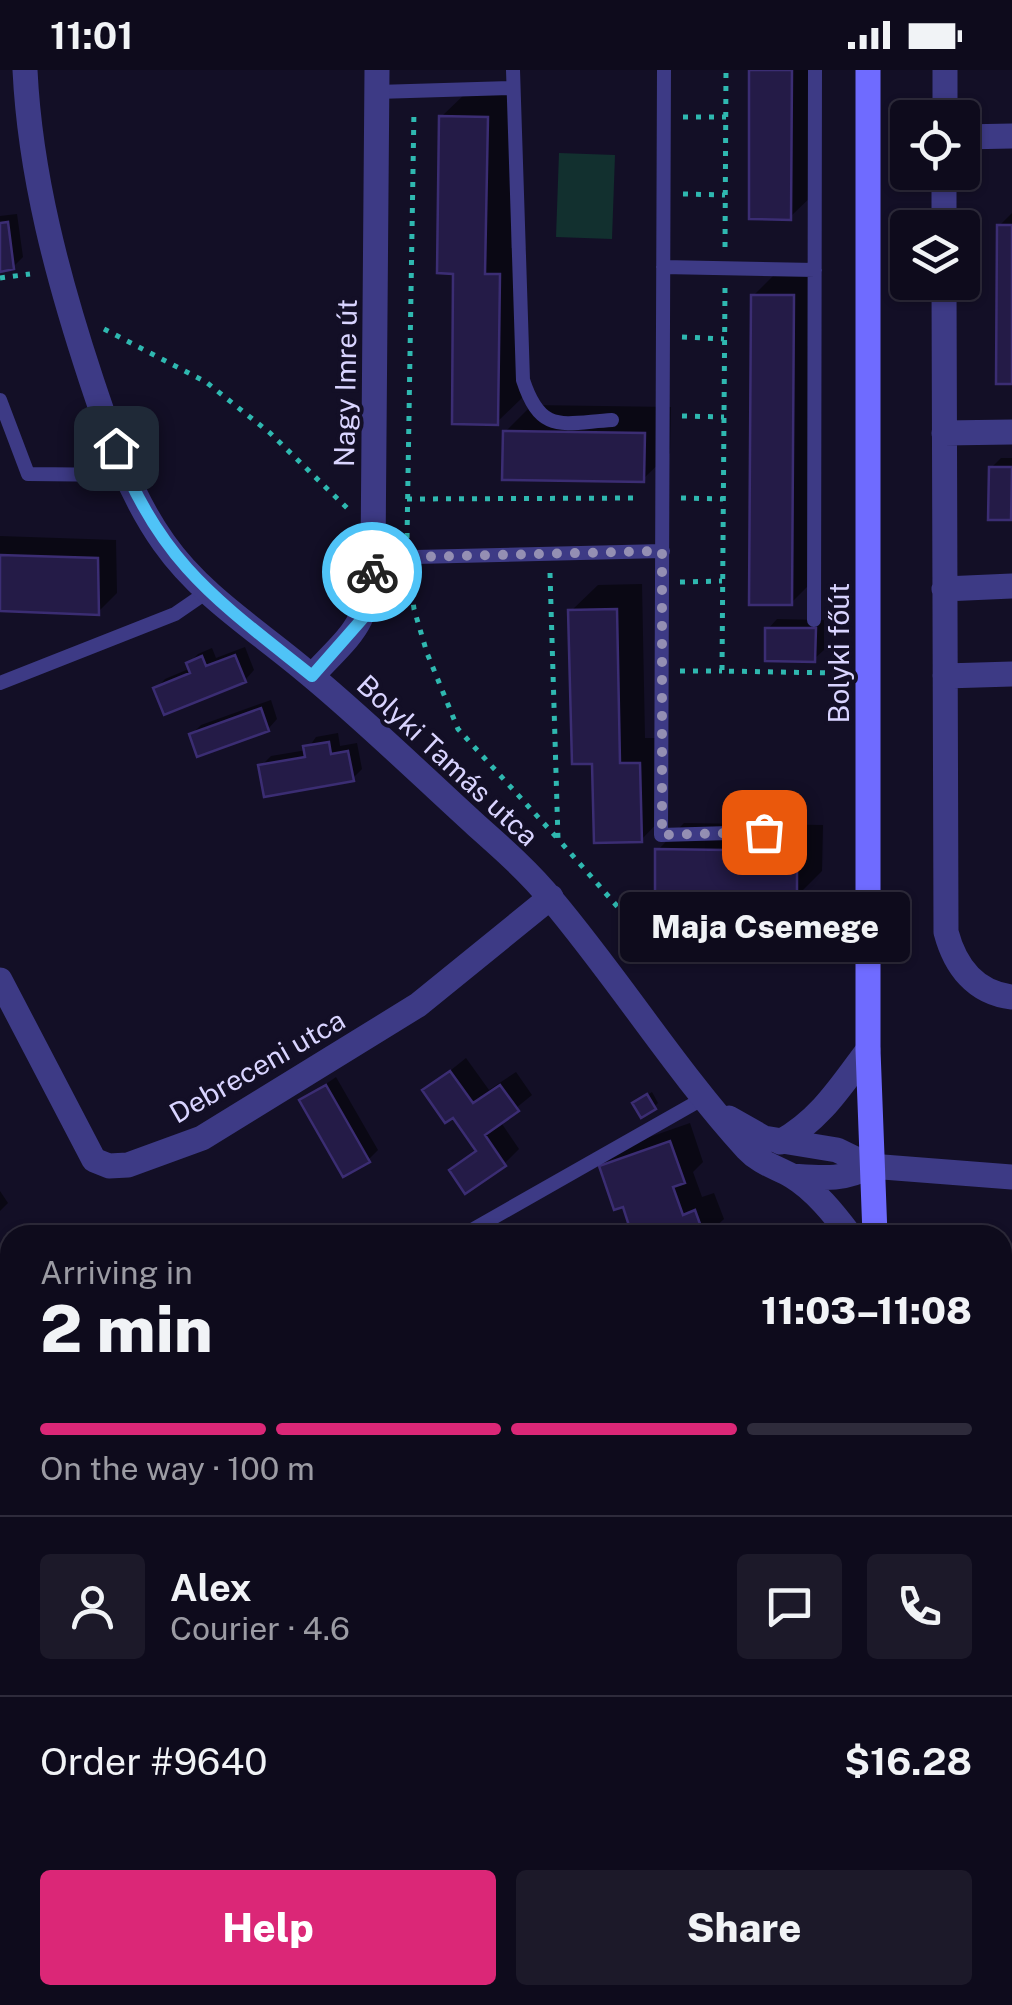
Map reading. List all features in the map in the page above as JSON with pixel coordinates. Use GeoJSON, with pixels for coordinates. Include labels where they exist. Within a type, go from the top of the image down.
{"type":"FeatureCollection","features":[{"type":"Feature","properties":{"kind":"main road","name":"Bolyki főút"},"geometry":{"type":"LineString","coordinates":[[868,70],[868,1050],[873,1225]]}},
{"type":"Feature","properties":{"kind":"street","name":"Bolyki Tamás utca"},"geometry":{"type":"LineString","coordinates":[[25,70],[34,154],[70,312],[126,475],[166,546],[208,592],[312,676],[550,897],[751,1153],[775,1170],[792,1176],[838,1178],[852,1176],[870,1166]]}},
{"type":"Feature","properties":{"kind":"street"},"geometry":{"type":"LineString","coordinates":[[945,70],[945,100]]}},
{"type":"Feature","properties":{"kind":"street","name":"Nagy Imre út"},"geometry":{"type":"LineString","coordinates":[[312,676],[363,618],[368,603],[373,545],[377,81]]}},
{"type":"Feature","properties":{"kind":"street"},"geometry":{"type":"LineString","coordinates":[[980,136],[1012,136]]}},
{"type":"Feature","properties":{"kind":"street"},"geometry":{"type":"LineString","coordinates":[[944,300],[946,932],[955,960],[968,978],[985,990],[1012,997]]}},
{"type":"Feature","properties":{"kind":"street"},"geometry":{"type":"LineString","coordinates":[[944,433],[1012,432]]}},
{"type":"Feature","properties":{"kind":"street"},"geometry":{"type":"LineString","coordinates":[[944,588],[1012,586]]}},
{"type":"Feature","properties":{"kind":"street"},"geometry":{"type":"LineString","coordinates":[[945,676],[1012,674]]}},
{"type":"Feature","properties":{"kind":"street","name":"Debreceni utca"},"geometry":{"type":"LineString","coordinates":[[0,980],[94,1160],[109,1166],[128,1165],[202,1138],[418,1004],[550,897]]}},
{"type":"Feature","properties":{"kind":"street"},"geometry":{"type":"LineString","coordinates":[[780,1142],[822,1113],[868,1050]]}},
{"type":"Feature","properties":{"kind":"street","name":"Bolyki Tamás utca"},"geometry":{"type":"LineString","coordinates":[[708,1103],[745,1128],[780,1142],[837,1150],[870,1166]]}},
{"type":"Feature","properties":{"kind":"street"},"geometry":{"type":"LineString","coordinates":[[870,1166],[1012,1177]]}},
{"type":"Feature","properties":{"kind":"street","name":"Bolyki Tamás utca"},"geometry":{"type":"LineString","coordinates":[[792,1176],[842,1225]]}},
{"type":"Feature","properties":{"kind":"lane"},"geometry":{"type":"LineString","coordinates":[[513,70],[524,380],[530,402],[541,418],[560,423],[612,420]]}},
{"type":"Feature","properties":{"kind":"lane"},"geometry":{"type":"LineString","coordinates":[[664,70],[662,835],[764,832]]}},
{"type":"Feature","properties":{"kind":"lane"},"geometry":{"type":"LineString","coordinates":[[814,70],[814,620]]}},
{"type":"Feature","properties":{"kind":"lane"},"geometry":{"type":"LineString","coordinates":[[377,81],[414,91],[512,88]]}},
{"type":"Feature","properties":{"kind":"lane"},"geometry":{"type":"LineString","coordinates":[[663,267],[815,270]]}},
{"type":"Feature","properties":{"kind":"lane"},"geometry":{"type":"LineString","coordinates":[[0,400],[28,474],[126,475]]}},
{"type":"Feature","properties":{"kind":"lane"},"geometry":{"type":"LineString","coordinates":[[373,545],[407,556],[662,551]]}},
{"type":"Feature","properties":{"kind":"lane"},"geometry":{"type":"LineString","coordinates":[[0,683],[175,614],[208,592]]}},
{"type":"Feature","properties":{"kind":"lane"},"geometry":{"type":"LineString","coordinates":[[482,1225],[708,1103]]}},
{"type":"Feature","properties":{"kind":"path"},"geometry":{"type":"LineString","coordinates":[[722,671],[726,70]]}},
{"type":"Feature","properties":{"kind":"path"},"geometry":{"type":"LineString","coordinates":[[414,91],[407,556],[414,609],[458,729],[631,922],[836,928]]}},
{"type":"Feature","properties":{"kind":"path"},"geometry":{"type":"LineString","coordinates":[[664,117],[726,117]]}},
{"type":"Feature","properties":{"kind":"path"},"geometry":{"type":"LineString","coordinates":[[664,193],[725,195]]}},
{"type":"Feature","properties":{"kind":"path"},"geometry":{"type":"LineString","coordinates":[[70,312],[206,382],[270,432],[373,545]]}},
{"type":"Feature","properties":{"kind":"path"},"geometry":{"type":"LineString","coordinates":[[663,336],[724,339]]}},
{"type":"Feature","properties":{"kind":"path"},"geometry":{"type":"LineString","coordinates":[[662,415],[724,417]]}},
{"type":"Feature","properties":{"kind":"path"},"geometry":{"type":"LineString","coordinates":[[407,499],[723,499]]}},
{"type":"Feature","properties":{"kind":"path"},"geometry":{"type":"LineString","coordinates":[[550,554],[558,840]]}},
{"type":"Feature","properties":{"kind":"path"},"geometry":{"type":"LineString","coordinates":[[662,582],[722,582]]}},
{"type":"Feature","properties":{"kind":"path"},"geometry":{"type":"LineString","coordinates":[[662,672],[833,672]]}},
{"type":"Feature","properties":{"kind":"green space"},"geometry":{"type":"Polygon","coordinates":[[[559,153],[615,155],[612,239],[556,237],[559,153]]]}},
{"type":"Feature","properties":{"kind":"building"},"geometry":{"type":"Polygon","coordinates":[[[749,70],[792,70],[791,220],[749,219],[749,70]]]}},
{"type":"Feature","properties":{"kind":"building"},"geometry":{"type":"Polygon","coordinates":[[[439,116],[488,117],[485,274],[500,274],[498,425],[452,424],[453,274],[437,273],[439,116]]]}},
{"type":"Feature","properties":{"kind":"building"},"geometry":{"type":"Polygon","coordinates":[[[8,222],[14,269],[0,272],[0,223],[8,222]]]}},
{"type":"Feature","properties":{"kind":"building"},"geometry":{"type":"Polygon","coordinates":[[[997,225],[1012,225],[1012,384],[996,384],[997,225]]]}},
{"type":"Feature","properties":{"kind":"building"},"geometry":{"type":"Polygon","coordinates":[[[751,295],[794,295],[792,605],[749,605],[751,295]]]}},
{"type":"Feature","properties":{"kind":"building"},"geometry":{"type":"Polygon","coordinates":[[[503,431],[645,433],[644,482],[502,480],[503,431]]]}},
{"type":"Feature","properties":{"kind":"building"},"geometry":{"type":"Polygon","coordinates":[[[989,467],[1012,467],[1011,520],[988,520],[989,467]]]}},
{"type":"Feature","properties":{"kind":"building"},"geometry":{"type":"Polygon","coordinates":[[[0,555],[98,558],[99,615],[0,611],[0,555]]]}},
{"type":"Feature","properties":{"kind":"building"},"geometry":{"type":"Polygon","coordinates":[[[617,609],[620,763],[640,763],[642,842],[594,843],[592,764],[572,764],[568,610],[617,609]]]}},
{"type":"Feature","properties":{"kind":"building"},"geometry":{"type":"Polygon","coordinates":[[[765,628],[816,628],[815,662],[765,661],[765,628]]]}},
{"type":"Feature","properties":{"kind":"building"},"geometry":{"type":"Polygon","coordinates":[[[235,655],[246,682],[164,715],[153,688],[190,673],[186,663],[202,656],[206,666],[235,655]]]}},
{"type":"Feature","properties":{"kind":"building"},"geometry":{"type":"Polygon","coordinates":[[[261,708],[269,731],[197,757],[189,734],[261,708]]]}},
{"type":"Feature","properties":{"kind":"building"},"geometry":{"type":"Polygon","coordinates":[[[329,742],[331,754],[348,751],[354,781],[264,797],[258,765],[305,757],[303,746],[329,742]]]}},
{"type":"Feature","properties":{"kind":"building"},"geometry":{"type":"Polygon","coordinates":[[[655,849],[797,851],[797,900],[655,898],[655,849]]]}},
{"type":"Feature","properties":{"kind":"building"},"geometry":{"type":"Polygon","coordinates":[[[450,1071],[473,1103],[500,1085],[519,1111],[485,1135],[506,1166],[465,1194],[449,1170],[476,1151],[453,1118],[445,1123],[422,1090],[450,1071]]]}},
{"type":"Feature","properties":{"kind":"building"},"geometry":{"type":"Polygon","coordinates":[[[326,1085],[370,1162],[343,1177],[299,1100],[326,1085]]]}},
{"type":"Feature","properties":{"kind":"building"},"geometry":{"type":"Polygon","coordinates":[[[647,1094],[656,1109],[641,1118],[632,1103],[647,1094]]]}},
{"type":"Feature","properties":{"kind":"building"},"geometry":{"type":"Polygon","coordinates":[[[670,1141],[685,1183],[673,1187],[683,1215],[695,1210],[700,1225],[629,1225],[623,1207],[614,1210],[599,1166],[670,1141]]]}},
{"type":"Feature","properties":{"kind":"way so far"},"geometry":{"type":"LineString","coordinates":[[372,572],[373,558],[662,551],[662,835],[764,832]]}},
{"type":"Feature","properties":{"kind":"place","name":"Maja Csemege"},"geometry":{"type":"Point","coordinates":[764,832]}},
{"type":"Feature","properties":{"kind":"route"},"geometry":{"type":"LineString","coordinates":[[116,448],[144,512],[185,570],[312,676],[363,618],[372,572]]}}]}
